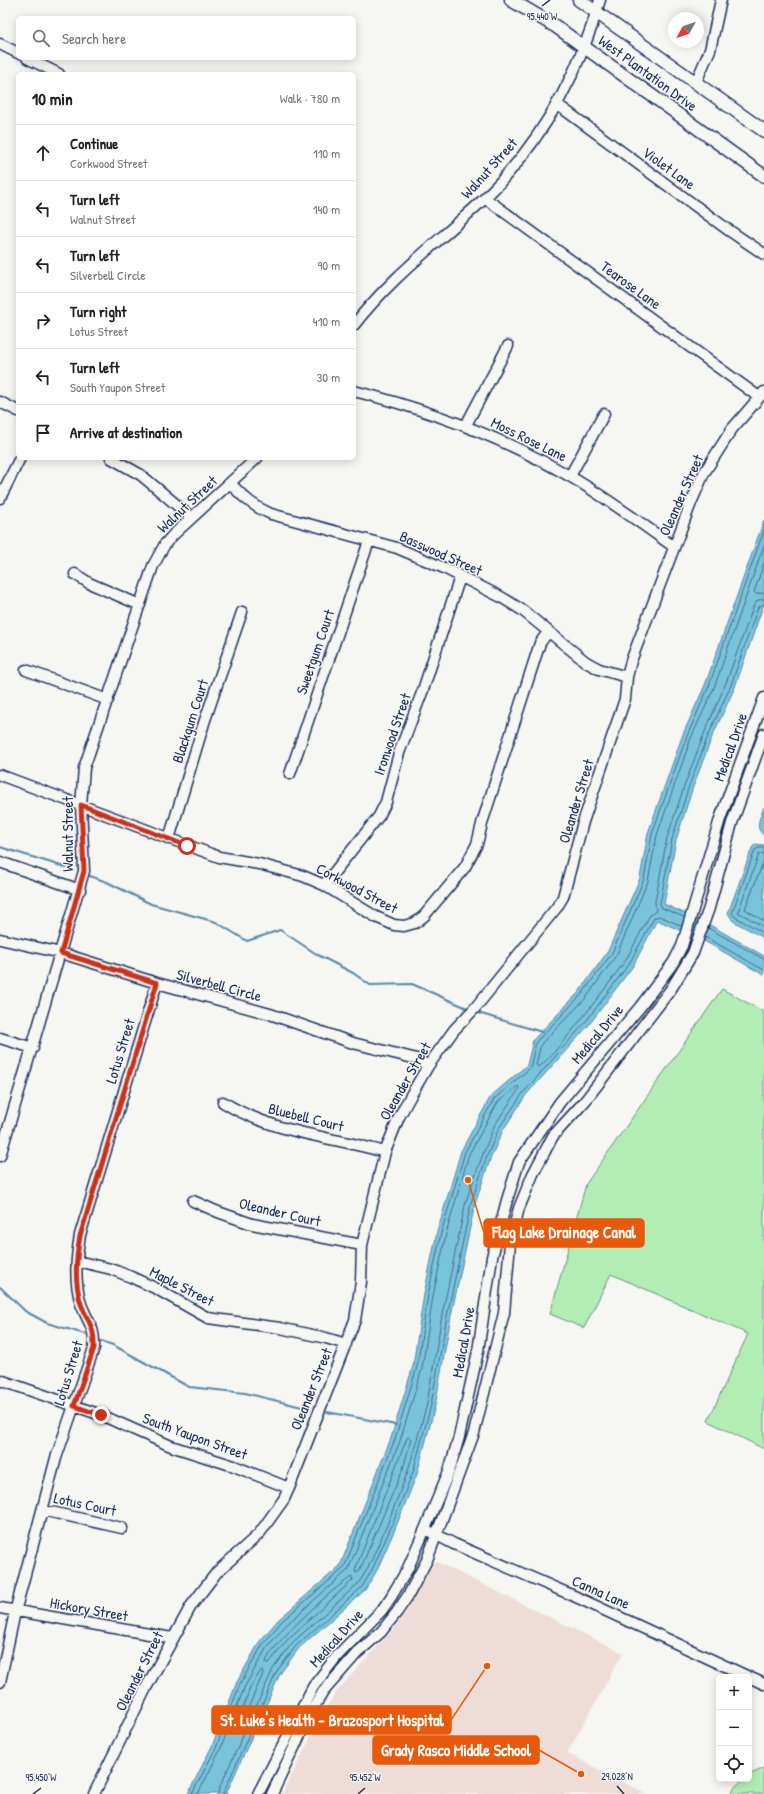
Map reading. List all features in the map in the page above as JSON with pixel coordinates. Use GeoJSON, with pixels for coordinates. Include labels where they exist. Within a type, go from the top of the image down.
{"type":"FeatureCollection","features":[{"type":"Feature","properties":{"kind":"main road","name":"West Plantation Drive"},"geometry":{"type":"LineString","coordinates":[[511,0],[555,26],[764,176]]}},
{"type":"Feature","properties":{"kind":"main road","name":"West Plantation Drive"},"geometry":{"type":"LineString","coordinates":[[579,0],[598,6],[696,82],[764,131]]}},
{"type":"Feature","properties":{"kind":"street"},"geometry":{"type":"LineString","coordinates":[[696,82],[710,50],[721,0]]}},
{"type":"Feature","properties":{"kind":"street","name":"Walnut Street"},"geometry":{"type":"LineString","coordinates":[[356,323],[405,269],[485,198],[519,160],[558,105],[584,47],[598,6]]}},
{"type":"Feature","properties":{"kind":"street"},"geometry":{"type":"LineString","coordinates":[[0,44],[16,52]]}},
{"type":"Feature","properties":{"kind":"street"},"geometry":{"type":"LineString","coordinates":[[31,60],[55,72]]}},
{"type":"Feature","properties":{"kind":"street","name":"Violet Lane"},"geometry":{"type":"LineString","coordinates":[[558,105],[727,229],[764,254]]}},
{"type":"Feature","properties":{"kind":"street","name":"Tearose Lane"},"geometry":{"type":"LineString","coordinates":[[485,198],[762,394]]}},
{"type":"Feature","properties":{"kind":"street"},"geometry":{"type":"LineString","coordinates":[[466,425],[508,346]]}},
{"type":"Feature","properties":{"kind":"street","name":"Moss Rose Lane"},"geometry":{"type":"LineString","coordinates":[[356,391],[375,396],[466,425],[529,454],[600,494],[674,547]]}},
{"type":"Feature","properties":{"kind":"street","name":"Oleander Street"},"geometry":{"type":"LineString","coordinates":[[94,1794],[172,1638],[191,1606],[217,1572],[259,1534],[284,1499],[346,1344],[354,1320],[360,1295],[362,1246],[385,1152],[399,1117],[428,1066],[454,1030],[475,1008],[557,907],[563,897],[583,822],[625,698],[627,677],[631,662],[691,503],[704,473],[732,429],[762,394]]}},
{"type":"Feature","properties":{"kind":"street"},"geometry":{"type":"LineString","coordinates":[[0,402],[16,410]]}},
{"type":"Feature","properties":{"kind":"street"},"geometry":{"type":"LineString","coordinates":[[570,476],[604,414]]}},
{"type":"Feature","properties":{"kind":"street"},"geometry":{"type":"LineString","coordinates":[[0,498],[19,460]]}},
{"type":"Feature","properties":{"kind":"street"},"geometry":{"type":"LineString","coordinates":[[115,460],[141,475],[191,517]]}},
{"type":"Feature","properties":{"kind":"street","name":"Walnut Street"},"geometry":{"type":"LineString","coordinates":[[0,1153],[80,890],[84,871],[81,805],[84,768],[153,566],[165,544],[191,517],[231,484],[255,460]]}},
{"type":"Feature","properties":{"kind":"street","name":"Basswood Street"},"geometry":{"type":"LineString","coordinates":[[231,484],[246,501],[265,512],[397,548],[432,563],[511,604],[586,662],[599,669],[627,677]]}},
{"type":"Feature","properties":{"kind":"street","name":"Sweetgum Court"},"geometry":{"type":"LineString","coordinates":[[290,774],[369,541]]}},
{"type":"Feature","properties":{"kind":"street"},"geometry":{"type":"LineString","coordinates":[[75,574],[89,583],[140,605]]}},
{"type":"Feature","properties":{"kind":"street","name":"Ironwood Street"},"geometry":{"type":"LineString","coordinates":[[324,885],[379,816],[386,802],[399,753],[423,690],[460,577]]}},
{"type":"Feature","properties":{"kind":"street","name":"Blackgum Court"},"geometry":{"type":"LineString","coordinates":[[169,839],[204,723],[242,612]]}},
{"type":"Feature","properties":{"kind":"street","name":"Corkwood Street"},"geometry":{"type":"LineString","coordinates":[[0,775],[219,857],[276,868],[303,876],[324,885],[376,917],[394,925],[404,926],[415,923],[424,916],[465,867],[477,844],[483,820],[540,643],[548,632]]}},
{"type":"Feature","properties":{"kind":"street"},"geometry":{"type":"LineString","coordinates":[[26,670],[108,700]]}},
{"type":"Feature","properties":{"kind":"street","name":"Medical Drive"},"geometry":{"type":"LineString","coordinates":[[258,1794],[313,1687],[337,1656],[386,1603],[407,1570],[449,1471],[459,1438],[478,1351],[492,1258],[506,1200],[519,1162],[560,1102],[640,1007],[673,963],[684,941],[720,819],[764,698]]}},
{"type":"Feature","properties":{"kind":"street","name":"Medical Drive"},"geometry":{"type":"LineString","coordinates":[[272,1794],[322,1692],[344,1667],[381,1632],[397,1612],[419,1575],[437,1535],[474,1433],[504,1313],[510,1243],[519,1208],[533,1174],[553,1136],[585,1101],[671,989],[683,971],[696,945],[710,904],[732,823],[764,734]]}},
{"type":"Feature","properties":{"kind":"street"},"geometry":{"type":"LineString","coordinates":[[0,862],[80,890]]}},
{"type":"Feature","properties":{"kind":"street"},"geometry":{"type":"LineString","coordinates":[[696,901],[710,904]]}},
{"type":"Feature","properties":{"kind":"street","name":"Silverbell Circle"},"geometry":{"type":"LineString","coordinates":[[0,939],[61,953],[157,983],[270,1014],[353,1043],[417,1059],[428,1066]]}},
{"type":"Feature","properties":{"kind":"street","name":"Lotus Street"},"geometry":{"type":"LineString","coordinates":[[0,1682],[15,1612],[56,1458],[94,1348],[94,1330],[82,1305],[76,1284],[76,1262],[80,1236],[157,983]]}},
{"type":"Feature","properties":{"kind":"street"},"geometry":{"type":"LineString","coordinates":[[0,1038],[33,1048]]}},
{"type":"Feature","properties":{"kind":"street","name":"Bluebell Court"},"geometry":{"type":"LineString","coordinates":[[222,1102],[271,1125],[385,1152]]}},
{"type":"Feature","properties":{"kind":"street","name":"Oleander Court"},"geometry":{"type":"LineString","coordinates":[[193,1201],[252,1224],[362,1246]]}},
{"type":"Feature","properties":{"kind":"street","name":"Maple Street"},"geometry":{"type":"LineString","coordinates":[[76,1262],[111,1268],[160,1291],[208,1318],[280,1328],[346,1344]]}},
{"type":"Feature","properties":{"kind":"street","name":"South Yaupon Street"},"geometry":{"type":"LineString","coordinates":[[0,1380],[101,1415],[171,1446],[234,1466],[289,1488]]}},
{"type":"Feature","properties":{"kind":"street","name":"Lotus Court"},"geometry":{"type":"LineString","coordinates":[[42,1510],[122,1528]]}},
{"type":"Feature","properties":{"kind":"street","name":"Canna Lane"},"geometry":{"type":"LineString","coordinates":[[425,1529],[764,1684]]}},
{"type":"Feature","properties":{"kind":"street","name":"Hickory Street"},"geometry":{"type":"LineString","coordinates":[[0,1608],[15,1612],[172,1638]]}},
{"type":"Feature","properties":{"kind":"shaded area"},"geometry":{"type":"Polygon","coordinates":[[[435,1561],[623,1653],[567,1753],[647,1794],[282,1794],[321,1717],[336,1692],[391,1632],[409,1607],[435,1561]]]}},
{"type":"Feature","properties":{"kind":"green space"},"geometry":{"type":"Polygon","coordinates":[[[722,989],[764,1012],[764,1449],[708,1421],[748,1334],[611,1274],[584,1328],[550,1314],[586,1184],[722,989]]]}},
{"type":"Feature","properties":{"kind":"green space"},"geometry":{"type":"Polygon","coordinates":[[[764,1768],[764,1794],[730,1794],[740,1782],[752,1782],[752,1774],[764,1768]]]}},
{"type":"Feature","properties":{"kind":"water"},"geometry":{"type":"Polygon","coordinates":[[[764,520],[764,603],[735,687],[712,737],[693,787],[676,840],[664,904],[710,925],[764,956],[764,975],[706,942],[657,920],[633,966],[588,1026],[526,1095],[503,1130],[491,1157],[475,1204],[451,1316],[435,1406],[417,1474],[376,1572],[365,1590],[299,1648],[280,1674],[226,1794],[188,1794],[212,1746],[237,1682],[260,1641],[278,1620],[340,1566],[391,1438],[413,1366],[424,1294],[437,1232],[461,1151],[491,1096],[527,1065],[533,1040],[579,992],[608,951],[640,878],[648,833],[683,734],[705,685],[764,520]]]}},
{"type":"Feature","properties":{"kind":"water"},"geometry":{"type":"Polygon","coordinates":[[[764,807],[764,835],[759,829],[758,825],[764,807]]]}},
{"type":"Feature","properties":{"kind":"water"},"geometry":{"type":"Polygon","coordinates":[[[755,844],[764,845],[764,938],[733,921],[728,913],[752,848],[755,844]]]}},
{"type":"Feature","properties":{"kind":"waterway"},"geometry":{"type":"LineString","coordinates":[[0,847],[74,870]]}},
{"type":"Feature","properties":{"kind":"waterway"},"geometry":{"type":"LineString","coordinates":[[90,876],[107,882],[151,904],[216,922],[247,941],[280,930],[318,955],[353,973],[370,985],[412,984],[467,1008]]}},
{"type":"Feature","properties":{"kind":"waterway"},"geometry":{"type":"LineString","coordinates":[[478,1013],[542,1032]]}},
{"type":"Feature","properties":{"kind":"waterway"},"geometry":{"type":"LineString","coordinates":[[0,1287],[25,1311],[47,1323],[85,1334]]}},
{"type":"Feature","properties":{"kind":"waterway"},"geometry":{"type":"LineString","coordinates":[[101,1341],[113,1345],[189,1387],[245,1393],[310,1409]]}},
{"type":"Feature","properties":{"kind":"waterway"},"geometry":{"type":"LineString","coordinates":[[327,1412],[396,1425]]}},
{"type":"Feature","properties":{"kind":"place","name":"Flag Lake Drainage Canal"},"geometry":{"type":"Point","coordinates":[468,1180]}},
{"type":"Feature","properties":{"kind":"place","name":"St. Luke's Health - Brazosport Hospital"},"geometry":{"type":"Point","coordinates":[487,1666]}},
{"type":"Feature","properties":{"kind":"place","name":"Grady Rasco Middle School"},"geometry":{"type":"Point","coordinates":[581,1774]}},
{"type":"Feature","properties":{"kind":"route"},"geometry":{"type":"LineString","coordinates":[[101,1415],[74,1406],[94,1348],[94,1330],[82,1305],[76,1284],[76,1262],[80,1236],[157,983],[61,953],[80,890],[84,871],[81,805],[187,846]]}}]}
